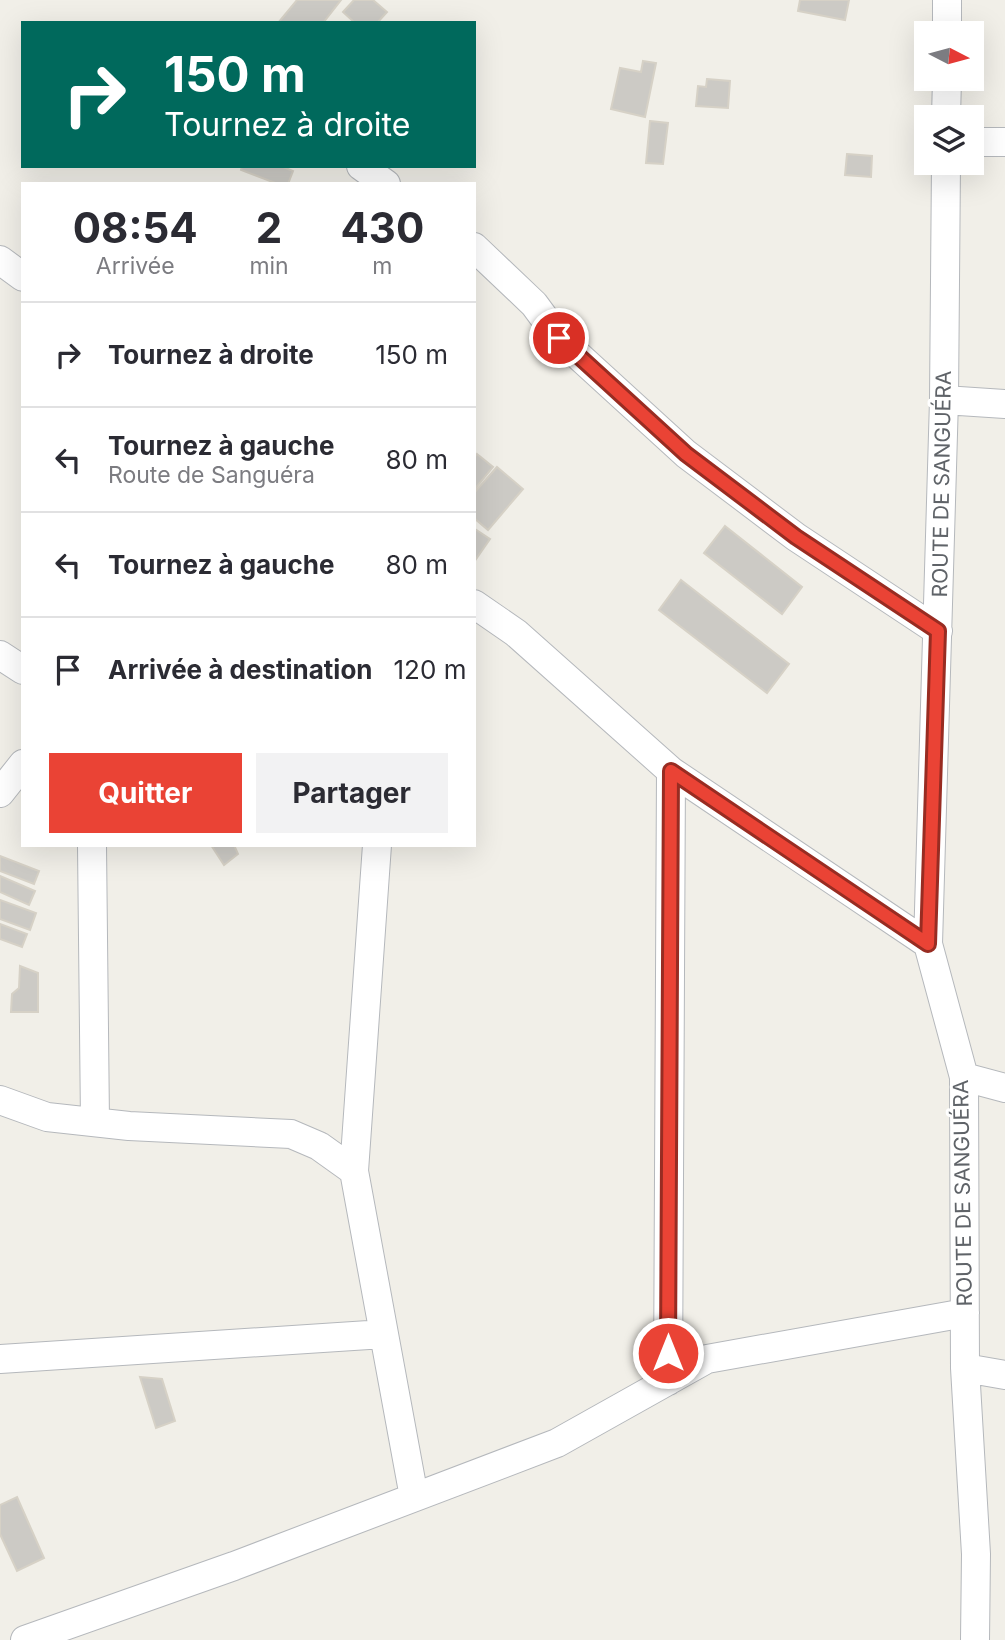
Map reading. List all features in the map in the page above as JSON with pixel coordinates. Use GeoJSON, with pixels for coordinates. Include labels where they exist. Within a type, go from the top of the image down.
{"type":"FeatureCollection","features":[{"type":"Feature","properties":{"kind":"street"},"geometry":{"type":"LineString","coordinates":[[947,0],[947,21]]}},
{"type":"Feature","properties":{"kind":"street"},"geometry":{"type":"LineString","coordinates":[[984,142],[1005,142]]}},
{"type":"Feature","properties":{"kind":"street"},"geometry":{"type":"LineString","coordinates":[[365,168],[383,182]]}},
{"type":"Feature","properties":{"kind":"street","name":"ROUTE DE SANGUÉRA"},"geometry":{"type":"LineString","coordinates":[[946,175],[944,400],[928,944],[964,1077],[965,1368],[976,1554],[975,1640]]}},
{"type":"Feature","properties":{"kind":"street"},"geometry":{"type":"LineString","coordinates":[[476,249],[534,304],[559,338],[686,454],[796,537],[938,631]]}},
{"type":"Feature","properties":{"kind":"street"},"geometry":{"type":"LineString","coordinates":[[0,261],[21,276]]}},
{"type":"Feature","properties":{"kind":"street"},"geometry":{"type":"LineString","coordinates":[[944,400],[1005,404]]}},
{"type":"Feature","properties":{"kind":"street"},"geometry":{"type":"LineString","coordinates":[[476,605],[516,633],[671,771],[928,944]]}},
{"type":"Feature","properties":{"kind":"street"},"geometry":{"type":"LineString","coordinates":[[0,655],[21,669]]}},
{"type":"Feature","properties":{"kind":"street"},"geometry":{"type":"LineString","coordinates":[[0,793],[21,767]]}},
{"type":"Feature","properties":{"kind":"street"},"geometry":{"type":"LineString","coordinates":[[668,1381],[671,771]]}},
{"type":"Feature","properties":{"kind":"street"},"geometry":{"type":"LineString","coordinates":[[92,847],[94,1122]]}},
{"type":"Feature","properties":{"kind":"street"},"geometry":{"type":"LineString","coordinates":[[377,847],[354,1171],[414,1497]]}},
{"type":"Feature","properties":{"kind":"street"},"geometry":{"type":"LineString","coordinates":[[964,1077],[1005,1088]]}},
{"type":"Feature","properties":{"kind":"street"},"geometry":{"type":"LineString","coordinates":[[0,1100],[47,1117],[291,1134],[319,1146],[354,1171]]}},
{"type":"Feature","properties":{"kind":"street"},"geometry":{"type":"LineString","coordinates":[[25,1640],[234,1566],[557,1443],[707,1359],[965,1312]]}},
{"type":"Feature","properties":{"kind":"street"},"geometry":{"type":"LineString","coordinates":[[0,1359],[384,1334]]}},
{"type":"Feature","properties":{"kind":"street"},"geometry":{"type":"LineString","coordinates":[[965,1368],[1005,1375]]}},
{"type":"Feature","properties":{"kind":"building"},"geometry":{"type":"Polygon","coordinates":[[[297,0],[341,0],[325,21],[280,21],[297,0]]]}},
{"type":"Feature","properties":{"kind":"building"},"geometry":{"type":"Polygon","coordinates":[[[354,0],[373,0],[387,12],[379,21],[353,21],[343,12],[354,0]]]}},
{"type":"Feature","properties":{"kind":"building"},"geometry":{"type":"Polygon","coordinates":[[[800,0],[849,0],[845,20],[798,11],[800,0]]]}},
{"type":"Feature","properties":{"kind":"building"},"geometry":{"type":"Polygon","coordinates":[[[643,61],[656,63],[645,117],[611,109],[620,68],[641,72],[643,61]]]}},
{"type":"Feature","properties":{"kind":"building"},"geometry":{"type":"Polygon","coordinates":[[[707,79],[730,81],[728,108],[696,106],[698,86],[706,87],[707,79]]]}},
{"type":"Feature","properties":{"kind":"building"},"geometry":{"type":"Polygon","coordinates":[[[650,121],[668,123],[663,164],[646,163],[650,121]]]}},
{"type":"Feature","properties":{"kind":"building"},"geometry":{"type":"Polygon","coordinates":[[[847,154],[872,156],[871,177],[845,175],[847,154]]]}},
{"type":"Feature","properties":{"kind":"building"},"geometry":{"type":"Polygon","coordinates":[[[286,168],[293,171],[289,182],[273,182],[241,170],[286,168]]]}},
{"type":"Feature","properties":{"kind":"building"},"geometry":{"type":"Polygon","coordinates":[[[476,455],[493,467],[476,488],[476,455]]]}},
{"type":"Feature","properties":{"kind":"building"},"geometry":{"type":"Polygon","coordinates":[[[497,467],[523,489],[488,530],[476,520],[476,491],[497,467]]]}},
{"type":"Feature","properties":{"kind":"building"},"geometry":{"type":"Polygon","coordinates":[[[725,526],[802,587],[782,614],[704,553],[725,526]]]}},
{"type":"Feature","properties":{"kind":"building"},"geometry":{"type":"Polygon","coordinates":[[[476,530],[490,539],[476,559],[476,530]]]}},
{"type":"Feature","properties":{"kind":"building"},"geometry":{"type":"Polygon","coordinates":[[[681,580],[789,664],[767,693],[659,610],[681,580]]]}},
{"type":"Feature","properties":{"kind":"building"},"geometry":{"type":"Polygon","coordinates":[[[212,847],[235,847],[238,854],[224,865],[212,847]]]}},
{"type":"Feature","properties":{"kind":"building"},"geometry":{"type":"Polygon","coordinates":[[[0,856],[39,871],[34,884],[0,871],[0,856]]]}},
{"type":"Feature","properties":{"kind":"building"},"geometry":{"type":"Polygon","coordinates":[[[0,876],[35,891],[29,905],[0,892],[0,876]]]}},
{"type":"Feature","properties":{"kind":"building"},"geometry":{"type":"Polygon","coordinates":[[[0,900],[36,913],[30,930],[0,919],[0,900]]]}},
{"type":"Feature","properties":{"kind":"building"},"geometry":{"type":"Polygon","coordinates":[[[0,924],[27,934],[22,947],[0,939],[0,924]]]}},
{"type":"Feature","properties":{"kind":"building"},"geometry":{"type":"Polygon","coordinates":[[[20,966],[38,973],[38,1012],[11,1012],[12,994],[19,988],[20,966]]]}},
{"type":"Feature","properties":{"kind":"building"},"geometry":{"type":"Polygon","coordinates":[[[140,1377],[162,1379],[175,1421],[156,1428],[140,1377]]]}},
{"type":"Feature","properties":{"kind":"building"},"geometry":{"type":"Polygon","coordinates":[[[17,1497],[44,1558],[17,1571],[0,1534],[0,1505],[17,1497]]]}},
{"type":"Feature","properties":{"kind":"route"},"geometry":{"type":"LineString","coordinates":[[559,338],[686,454],[796,537],[938,631],[928,944],[671,771],[668,1353]]}}]}
